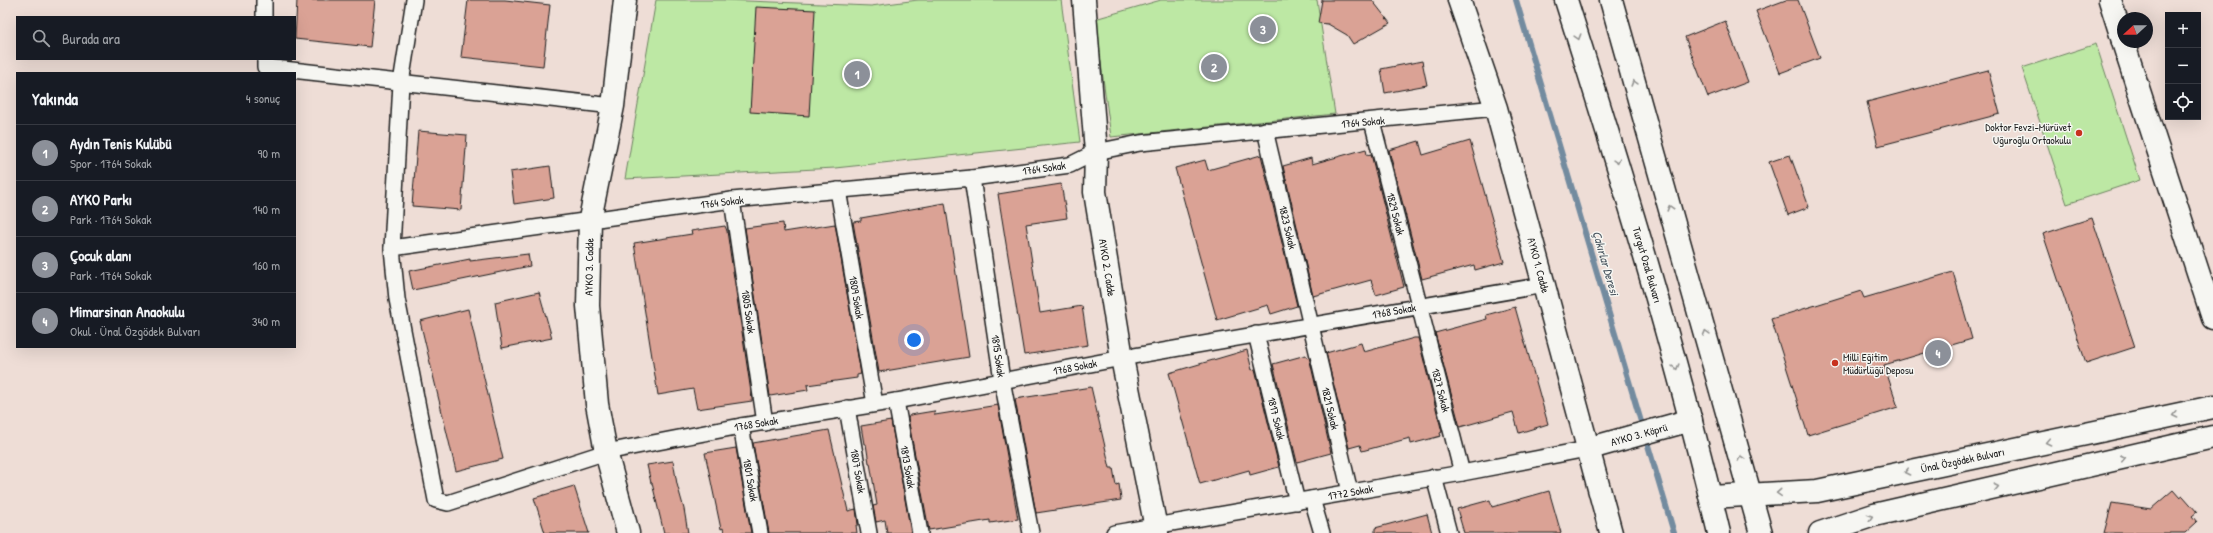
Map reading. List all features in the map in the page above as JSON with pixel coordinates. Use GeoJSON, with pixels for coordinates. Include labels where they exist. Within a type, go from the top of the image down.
{"type":"FeatureCollection","features":[{"type":"Feature","properties":{"kind":"street"},"geometry":{"type":"LineString","coordinates":[[264,0],[264,16]]}},
{"type":"Feature","properties":{"kind":"street"},"geometry":{"type":"LineString","coordinates":[[392,248],[401,83],[414,0]]}},
{"type":"Feature","properties":{"kind":"street","name":"AYKO 3. Cadde"},"geometry":{"type":"LineString","coordinates":[[625,0],[613,106],[590,219],[588,306],[597,404],[606,452],[628,533]]}},
{"type":"Feature","properties":{"kind":"street","name":"AYKO 2. Cadde"},"geometry":{"type":"LineString","coordinates":[[1084,0],[1096,152],[1095,192],[1122,358],[1156,529]]}},
{"type":"Feature","properties":{"kind":"street","name":"AYKO 1. Cadde"},"geometry":{"type":"LineString","coordinates":[[1459,0],[1496,108],[1587,449],[1611,533]]}},
{"type":"Feature","properties":{"kind":"street","name":"Turgut Ozal Bulvarı"},"geometry":{"type":"LineString","coordinates":[[1566,0],[1624,183],[1691,420],[1719,533]]}},
{"type":"Feature","properties":{"kind":"street"},"geometry":{"type":"LineString","coordinates":[[1611,0],[1752,495],[1761,533]]}},
{"type":"Feature","properties":{"kind":"street"},"geometry":{"type":"LineString","coordinates":[[2110,0],[2117,22]]}},
{"type":"Feature","properties":{"kind":"street"},"geometry":{"type":"LineString","coordinates":[[2125,48],[2213,318]]}},
{"type":"Feature","properties":{"kind":"street"},"geometry":{"type":"LineString","coordinates":[[265,60],[265,67],[613,106]]}},
{"type":"Feature","properties":{"kind":"street","name":"1764 Sokak"},"geometry":{"type":"LineString","coordinates":[[392,248],[732,200],[972,178],[1070,165],[1096,152],[1140,143],[1496,108]]}},
{"type":"Feature","properties":{"kind":"street","name":"1829 Sokak"},"geometry":{"type":"LineString","coordinates":[[1372,121],[1421,307]]}},
{"type":"Feature","properties":{"kind":"street","name":"1823 Sokak"},"geometry":{"type":"LineString","coordinates":[[1265,130],[1311,324]]}},
{"type":"Feature","properties":{"kind":"street","name":"1815 Sokak"},"geometry":{"type":"LineString","coordinates":[[972,178],[1002,380],[1031,533]]}},
{"type":"Feature","properties":{"kind":"street","name":"1809 Sokak"},"geometry":{"type":"LineString","coordinates":[[838,190],[875,404]]}},
{"type":"Feature","properties":{"kind":"street","name":"1805 Sokak"},"geometry":{"type":"LineString","coordinates":[[732,200],[765,423]]}},
{"type":"Feature","properties":{"kind":"street","name":"1768 Sokak"},"geometry":{"type":"LineString","coordinates":[[392,248],[397,299],[436,500],[448,503],[606,452],[740,426],[896,401],[1002,380],[1311,324],[1421,307],[1544,285]]}},
{"type":"Feature","properties":{"kind":"street","name":"1827 Sokak"},"geometry":{"type":"LineString","coordinates":[[1421,307],[1462,473]]}},
{"type":"Feature","properties":{"kind":"street","name":"1821 Sokak"},"geometry":{"type":"LineString","coordinates":[[1311,324],[1350,492]]}},
{"type":"Feature","properties":{"kind":"street","name":"1817 Sokak"},"geometry":{"type":"LineString","coordinates":[[1256,334],[1297,502]]}},
{"type":"Feature","properties":{"kind":"street","name":"1813 Sokak"},"geometry":{"type":"LineString","coordinates":[[896,401],[920,533]]}},
{"type":"Feature","properties":{"kind":"street","name":"Ünal Özgödek Bulvarı"},"geometry":{"type":"LineString","coordinates":[[1710,497],[1818,491],[2213,407]]}},
{"type":"Feature","properties":{"kind":"street","name":"1807 Sokak"},"geometry":{"type":"LineString","coordinates":[[847,408],[870,533]]}},
{"type":"Feature","properties":{"kind":"street","name":"AYKO 3. Köprü"},"geometry":{"type":"LineString","coordinates":[[1587,449],[1631,438],[1691,420]]}},
{"type":"Feature","properties":{"kind":"street","name":"1801 Sokak"},"geometry":{"type":"LineString","coordinates":[[740,426],[760,533]]}},
{"type":"Feature","properties":{"kind":"street"},"geometry":{"type":"LineString","coordinates":[[1820,533],[1874,515],[2213,437]]}},
{"type":"Feature","properties":{"kind":"street","name":"1772 Sokak"},"geometry":{"type":"LineString","coordinates":[[1114,533],[1156,529],[1312,498],[1434,478],[1587,449]]}},
{"type":"Feature","properties":{"kind":"street"},"geometry":{"type":"LineString","coordinates":[[1434,478],[1449,533]]}},
{"type":"Feature","properties":{"kind":"street"},"geometry":{"type":"LineString","coordinates":[[1312,498],[1322,533]]}},
{"type":"Feature","properties":{"kind":"green space"},"geometry":{"type":"Polygon","coordinates":[[[656,0],[723,0],[871,6],[918,0],[1061,0],[1080,142],[835,168],[625,179],[656,0]]]}},
{"type":"Feature","properties":{"kind":"green space"},"geometry":{"type":"Polygon","coordinates":[[[1161,0],[1317,0],[1335,114],[1111,137],[1095,19],[1161,0]]]}},
{"type":"Feature","properties":{"kind":"green space"},"geometry":{"type":"Polygon","coordinates":[[[2096,44],[2140,180],[2067,204],[2022,68],[2096,44]]]}},
{"type":"Feature","properties":{"kind":"building"},"geometry":{"type":"Polygon","coordinates":[[[297,0],[375,0],[370,47],[296,39],[297,0]]]}},
{"type":"Feature","properties":{"kind":"building"},"geometry":{"type":"Polygon","coordinates":[[[468,0],[505,0],[550,5],[543,66],[461,57],[468,0]]]}},
{"type":"Feature","properties":{"kind":"building"},"geometry":{"type":"Polygon","coordinates":[[[1322,0],[1372,0],[1390,23],[1353,44],[1347,35],[1328,24],[1318,23],[1322,0]]]}},
{"type":"Feature","properties":{"kind":"building"},"geometry":{"type":"Polygon","coordinates":[[[1786,0],[1798,0],[1820,58],[1780,73],[1756,11],[1786,0]]]}},
{"type":"Feature","properties":{"kind":"building"},"geometry":{"type":"Polygon","coordinates":[[[756,7],[815,10],[809,116],[750,112],[756,7]]]}},
{"type":"Feature","properties":{"kind":"building"},"geometry":{"type":"Polygon","coordinates":[[[1725,21],[1748,82],[1708,97],[1685,37],[1725,21]]]}},
{"type":"Feature","properties":{"kind":"building"},"geometry":{"type":"Polygon","coordinates":[[[1422,61],[1427,85],[1385,93],[1381,69],[1422,61]]]}},
{"type":"Feature","properties":{"kind":"building"},"geometry":{"type":"Polygon","coordinates":[[[1988,70],[2000,114],[1878,146],[1867,102],[1988,70]]]}},
{"type":"Feature","properties":{"kind":"building"},"geometry":{"type":"Polygon","coordinates":[[[418,131],[467,135],[461,210],[412,206],[418,131]]]}},
{"type":"Feature","properties":{"kind":"building"},"geometry":{"type":"Polygon","coordinates":[[[1419,141],[1423,155],[1470,141],[1504,262],[1475,270],[1474,265],[1422,279],[1389,150],[1419,141]]]}},
{"type":"Feature","properties":{"kind":"building"},"geometry":{"type":"Polygon","coordinates":[[[1366,149],[1367,155],[1371,154],[1404,287],[1376,295],[1371,280],[1313,296],[1283,166],[1311,158],[1312,164],[1366,149]]]}},
{"type":"Feature","properties":{"kind":"building"},"geometry":{"type":"Polygon","coordinates":[[[1261,155],[1297,306],[1271,314],[1268,305],[1217,320],[1175,168],[1205,160],[1208,170],[1261,155]]]}},
{"type":"Feature","properties":{"kind":"building"},"geometry":{"type":"Polygon","coordinates":[[[1790,155],[1809,207],[1788,215],[1769,162],[1790,155]]]}},
{"type":"Feature","properties":{"kind":"building"},"geometry":{"type":"Polygon","coordinates":[[[550,166],[554,198],[514,204],[510,172],[550,166]]]}},
{"type":"Feature","properties":{"kind":"building"},"geometry":{"type":"Polygon","coordinates":[[[1061,184],[1067,218],[1026,224],[1040,313],[1082,306],[1088,345],[1024,355],[998,194],[1061,184]]]}},
{"type":"Feature","properties":{"kind":"building"},"geometry":{"type":"Polygon","coordinates":[[[945,203],[969,357],[879,372],[853,222],[861,221],[861,218],[945,203]]]}},
{"type":"Feature","properties":{"kind":"building"},"geometry":{"type":"Polygon","coordinates":[[[2092,218],[2135,347],[2086,363],[2043,234],[2092,218]]]}},
{"type":"Feature","properties":{"kind":"building"},"geometry":{"type":"Polygon","coordinates":[[[783,223],[784,232],[835,224],[861,374],[857,375],[857,378],[807,385],[808,390],[770,396],[745,228],[783,223]]]}},
{"type":"Feature","properties":{"kind":"building"},"geometry":{"type":"Polygon","coordinates":[[[725,226],[727,231],[752,401],[697,409],[693,389],[658,395],[634,243],[692,234],[691,231],[725,226]]]}},
{"type":"Feature","properties":{"kind":"building"},"geometry":{"type":"Polygon","coordinates":[[[528,254],[530,266],[413,290],[409,271],[470,259],[470,261],[528,254]]]}},
{"type":"Feature","properties":{"kind":"building","name":"Milli Eğitim Müdürlüğü Deposu"},"geometry":{"type":"Polygon","coordinates":[[[1953,272],[1972,339],[1884,365],[1898,407],[1808,435],[1771,319],[1861,291],[1864,298],[1953,272]]]}},
{"type":"Feature","properties":{"kind":"building"},"geometry":{"type":"Polygon","coordinates":[[[539,292],[552,338],[502,348],[495,302],[539,292]]]}},
{"type":"Feature","properties":{"kind":"building"},"geometry":{"type":"Polygon","coordinates":[[[1515,307],[1548,424],[1519,433],[1513,412],[1460,427],[1435,333],[1487,319],[1486,315],[1515,307]]]}},
{"type":"Feature","properties":{"kind":"building"},"geometry":{"type":"Polygon","coordinates":[[[468,309],[503,459],[456,471],[420,321],[468,309]]]}},
{"type":"Feature","properties":{"kind":"building"},"geometry":{"type":"Polygon","coordinates":[[[1418,338],[1442,432],[1440,433],[1441,436],[1411,444],[1410,438],[1362,451],[1360,445],[1349,448],[1326,353],[1361,343],[1364,352],[1418,338]]]}},
{"type":"Feature","properties":{"kind":"building"},"geometry":{"type":"Polygon","coordinates":[[[1247,350],[1252,370],[1255,369],[1279,467],[1250,475],[1249,470],[1200,484],[1169,373],[1247,350]]]}},
{"type":"Feature","properties":{"kind":"building"},"geometry":{"type":"Polygon","coordinates":[[[1306,355],[1307,358],[1309,357],[1331,453],[1297,462],[1273,364],[1306,355]]]}},
{"type":"Feature","properties":{"kind":"building"},"geometry":{"type":"Polygon","coordinates":[[[1091,387],[1110,468],[1113,468],[1116,485],[1119,484],[1121,500],[1036,513],[1015,399],[1091,387]]]}},
{"type":"Feature","properties":{"kind":"building"},"geometry":{"type":"Polygon","coordinates":[[[998,405],[1018,519],[990,523],[990,520],[929,530],[908,418],[910,415],[934,411],[935,415],[998,405]]]}},
{"type":"Feature","properties":{"kind":"building"},"geometry":{"type":"Polygon","coordinates":[[[891,421],[911,533],[887,533],[885,520],[876,522],[873,506],[877,505],[870,463],[866,444],[864,444],[861,426],[891,421]]]}},
{"type":"Feature","properties":{"kind":"building"},"geometry":{"type":"Polygon","coordinates":[[[829,430],[848,511],[856,509],[858,525],[856,525],[857,533],[769,533],[753,443],[829,430]]]}},
{"type":"Feature","properties":{"kind":"building"},"geometry":{"type":"Polygon","coordinates":[[[736,448],[751,533],[724,533],[723,528],[721,529],[705,453],[736,448]]]}},
{"type":"Feature","properties":{"kind":"building"},"geometry":{"type":"Polygon","coordinates":[[[673,461],[688,533],[664,533],[647,465],[673,461]]]}},
{"type":"Feature","properties":{"kind":"building"},"geometry":{"type":"Polygon","coordinates":[[[574,486],[589,533],[545,533],[534,498],[574,486]]]}},
{"type":"Feature","properties":{"kind":"building"},"geometry":{"type":"Polygon","coordinates":[[[2173,490],[2180,498],[2183,496],[2197,512],[2192,516],[2197,522],[2185,533],[2104,533],[2112,503],[2151,509],[2173,490]]]}},
{"type":"Feature","properties":{"kind":"building"},"geometry":{"type":"Polygon","coordinates":[[[1549,491],[1561,533],[1464,533],[1457,509],[1490,500],[1492,507],[1549,491]]]}},
{"type":"Feature","properties":{"kind":"building"},"geometry":{"type":"Polygon","coordinates":[[[1427,514],[1432,533],[1375,533],[1375,528],[1427,514]]]}},
{"type":"Feature","properties":{"kind":"waterway","name":"Çakırlar Deresi"},"geometry":{"type":"LineString","coordinates":[[1516,0],[1674,533]]}},
{"type":"Feature","properties":{"kind":"place","name":"Çocuk alanı"},"geometry":{"type":"Point","coordinates":[1263,29]}},
{"type":"Feature","properties":{"kind":"place","name":"AYKO Parkı"},"geometry":{"type":"Point","coordinates":[1214,67]}},
{"type":"Feature","properties":{"kind":"place","name":"Aydın Tenis Kulübü"},"geometry":{"type":"Point","coordinates":[857,74]}},
{"type":"Feature","properties":{"kind":"place","name":"Doktor Fevzi-Mürüvet Uğuroğlu Ortaokulu"},"geometry":{"type":"Point","coordinates":[2079,133]}},
{"type":"Feature","properties":{"kind":"place","name":"Mimarsinan Anaokulu"},"geometry":{"type":"Point","coordinates":[1938,353]}},
{"type":"Feature","properties":{"kind":"place","name":"Milli Eğitim Müdürlüğü Deposu"},"geometry":{"type":"Point","coordinates":[1835,363]}}]}
